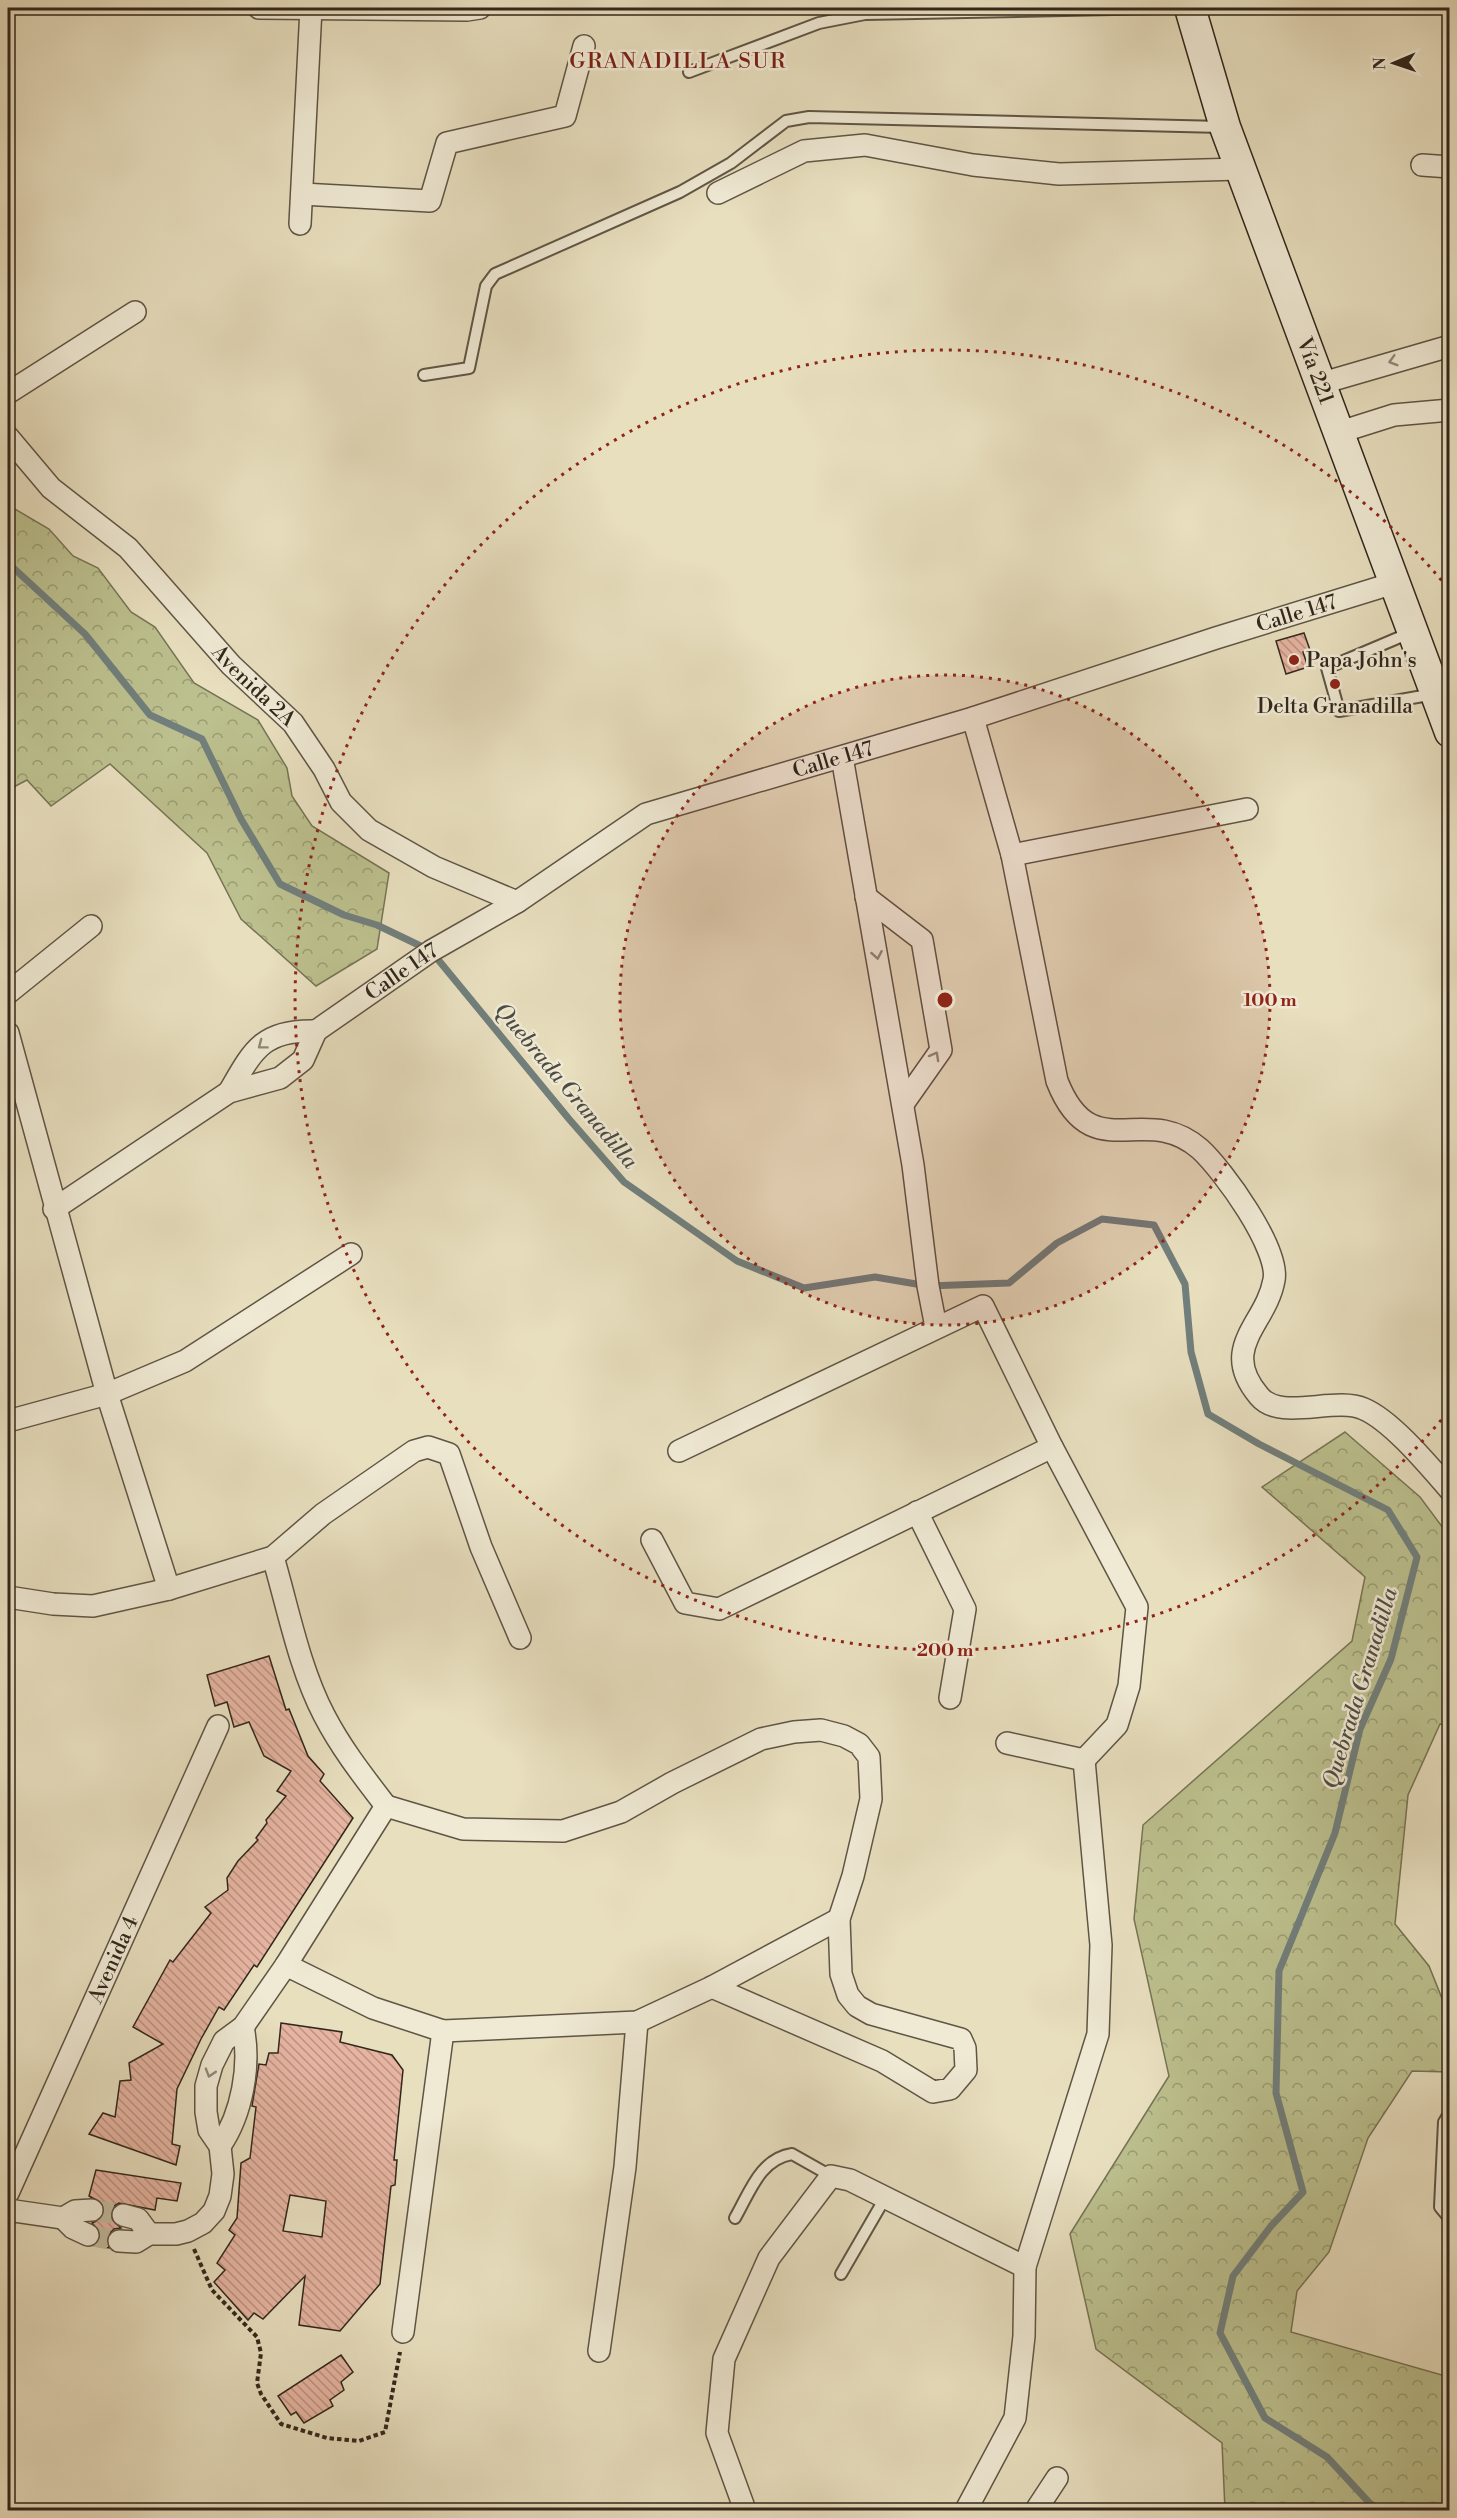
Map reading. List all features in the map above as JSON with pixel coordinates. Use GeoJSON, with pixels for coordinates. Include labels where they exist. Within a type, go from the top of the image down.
{"type":"FeatureCollection","features":[{"type":"Feature","properties":{"kind":"main road","name":"Vía 221"},"geometry":{"type":"LineString","coordinates":[[1190,8],[1225,127],[1240,169],[1449,732]]}},
{"type":"Feature","properties":{"kind":"street"},"geometry":{"type":"LineString","coordinates":[[259,8],[480,8]]}},
{"type":"Feature","properties":{"kind":"street"},"geometry":{"type":"LineString","coordinates":[[300,224],[311,8]]}},
{"type":"Feature","properties":{"kind":"street"},"geometry":{"type":"LineString","coordinates":[[302,194],[430,201],[447,142],[565,116],[584,46]]}},
{"type":"Feature","properties":{"kind":"street"},"geometry":{"type":"LineString","coordinates":[[718,193],[804,151],[865,145],[972,165],[1059,174],[1240,169]]}},
{"type":"Feature","properties":{"kind":"street"},"geometry":{"type":"LineString","coordinates":[[1422,165],[1449,167]]}},
{"type":"Feature","properties":{"kind":"street"},"geometry":{"type":"LineString","coordinates":[[8,393],[135,312]]}},
{"type":"Feature","properties":{"kind":"street"},"geometry":{"type":"LineString","coordinates":[[1319,384],[1449,346]]}},
{"type":"Feature","properties":{"kind":"street"},"geometry":{"type":"LineString","coordinates":[[1338,433],[1394,415],[1449,410]]}},
{"type":"Feature","properties":{"kind":"street","name":"Avenida 2A"},"geometry":{"type":"LineString","coordinates":[[8,437],[51,488],[128,548],[231,664],[293,723],[324,769],[341,802],[369,830],[434,867],[517,902]]}},
{"type":"Feature","properties":{"kind":"street","name":"Calle 147"},"geometry":{"type":"LineString","coordinates":[[316,1031],[431,951],[517,902],[646,814],[974,718],[1216,638],[1394,583]]}},
{"type":"Feature","properties":{"kind":"street"},"geometry":{"type":"LineString","coordinates":[[974,718],[1012,855],[1057,1081],[1071,1109],[1082,1121],[1096,1128],[1157,1130],[1179,1136],[1198,1148],[1219,1170],[1266,1241],[1273,1261],[1275,1278],[1263,1311],[1243,1344],[1243,1360],[1248,1378],[1259,1397],[1272,1406],[1280,1407],[1341,1405],[1364,1409],[1417,1453],[1449,1490]]}},
{"type":"Feature","properties":{"kind":"street"},"geometry":{"type":"LineString","coordinates":[[842,757],[903,1104],[913,1165],[927,1286],[936,1327]]}},
{"type":"Feature","properties":{"kind":"street"},"geometry":{"type":"LineString","coordinates":[[1012,855],[1247,809]]}},
{"type":"Feature","properties":{"kind":"street"},"geometry":{"type":"LineString","coordinates":[[866,897],[922,940],[924,951],[941,1050],[903,1104]]}},
{"type":"Feature","properties":{"kind":"street"},"geometry":{"type":"LineString","coordinates":[[8,993],[91,926]]}},
{"type":"Feature","properties":{"kind":"street"},"geometry":{"type":"LineString","coordinates":[[54,1209],[229,1092],[280,1078],[303,1060],[316,1031],[294,1030],[276,1035],[251,1053],[229,1092]]}},
{"type":"Feature","properties":{"kind":"street"},"geometry":{"type":"LineString","coordinates":[[8,1033],[54,1209],[107,1394],[169,1589]]}},
{"type":"Feature","properties":{"kind":"street"},"geometry":{"type":"LineString","coordinates":[[8,1421],[107,1394],[185,1361],[351,1254]]}},
{"type":"Feature","properties":{"kind":"street"},"geometry":{"type":"LineString","coordinates":[[679,1451],[982,1306],[1052,1447],[1137,1607],[1129,1686],[1116,1725],[1084,1760],[1101,1945],[1098,2034],[1025,2266],[1023,2336],[1014,2418],[966,2511]]}},
{"type":"Feature","properties":{"kind":"street"},"geometry":{"type":"LineString","coordinates":[[8,1597],[52,1604],[93,1606],[169,1589],[273,1557],[323,1514],[402,1458],[428,1447],[449,1454],[481,1547],[520,1638]]}},
{"type":"Feature","properties":{"kind":"street"},"geometry":{"type":"LineString","coordinates":[[652,1540],[685,1603],[719,1609],[1052,1447]]}},
{"type":"Feature","properties":{"kind":"street"},"geometry":{"type":"LineString","coordinates":[[917,1512],[965,1609],[950,1698]]}},
{"type":"Feature","properties":{"kind":"street"},"geometry":{"type":"LineString","coordinates":[[273,1557],[305,1668],[322,1713],[345,1752],[386,1806],[463,1829],[563,1831],[621,1812],[761,1739],[794,1732],[821,1730],[859,1744],[869,1757],[871,1799],[853,1876],[839,1919],[843,1986],[857,2006],[871,2014],[961,2039],[964,2043],[966,2070],[950,2090],[933,2092],[925,2090],[882,2061],[712,1987]]}},
{"type":"Feature","properties":{"kind":"street","name":"Avenida 4"},"geometry":{"type":"LineString","coordinates":[[8,2193],[218,1726]]}},
{"type":"Feature","properties":{"kind":"street"},"geometry":{"type":"LineString","coordinates":[[1007,1743],[1084,1760]]}},
{"type":"Feature","properties":{"kind":"street"},"geometry":{"type":"LineString","coordinates":[[119,2241],[136,2242],[149,2234],[188,2231],[202,2223],[214,2211],[220,2196],[224,2174],[220,2146],[209,2130],[206,2112],[206,2086],[212,2065],[224,2041],[243,2028],[286,1965],[386,1806]]}},
{"type":"Feature","properties":{"kind":"street"},"geometry":{"type":"LineString","coordinates":[[286,1965],[373,2008],[443,2031],[638,2022],[712,1987],[839,1919]]}},
{"type":"Feature","properties":{"kind":"street"},"geometry":{"type":"LineString","coordinates":[[599,2351],[625,2168],[638,2022]]}},
{"type":"Feature","properties":{"kind":"street"},"geometry":{"type":"LineString","coordinates":[[220,2146],[231,2131],[241,2089],[247,2056],[243,2028]]}},
{"type":"Feature","properties":{"kind":"street"},"geometry":{"type":"LineString","coordinates":[[403,2332],[443,2031]]}},
{"type":"Feature","properties":{"kind":"street"},"geometry":{"type":"LineString","coordinates":[[745,2511],[717,2433],[724,2359],[769,2258],[831,2176],[850,2180],[1025,2266]]}},
{"type":"Feature","properties":{"kind":"street"},"geometry":{"type":"LineString","coordinates":[[8,2210],[63,2218],[75,2211],[92,2210]]}},
{"type":"Feature","properties":{"kind":"street"},"geometry":{"type":"LineString","coordinates":[[123,2215],[138,2219],[149,2234]]}},
{"type":"Feature","properties":{"kind":"street"},"geometry":{"type":"LineString","coordinates":[[63,2218],[73,2229],[87,2235]]}},
{"type":"Feature","properties":{"kind":"street"},"geometry":{"type":"LineString","coordinates":[[1036,2511],[1057,2478]]}},
{"type":"Feature","properties":{"kind":"lane"},"geometry":{"type":"LineString","coordinates":[[690,72],[819,23],[865,14],[1163,8]]}},
{"type":"Feature","properties":{"kind":"lane"},"geometry":{"type":"LineString","coordinates":[[424,375],[469,369],[486,286],[495,274],[708,178],[786,121],[821,118],[1225,127]]}},
{"type":"Feature","properties":{"kind":"lane"},"geometry":{"type":"LineString","coordinates":[[1412,632],[1327,668],[1339,711],[1436,694]]}},
{"type":"Feature","properties":{"kind":"lane"},"geometry":{"type":"LineString","coordinates":[[1449,2112],[1444,2122],[1445,2183],[1440,2207],[1449,2219]]}},
{"type":"Feature","properties":{"kind":"lane"},"geometry":{"type":"LineString","coordinates":[[735,2218],[764,2167],[772,2159],[792,2154],[831,2176]]}},
{"type":"Feature","properties":{"kind":"lane"},"geometry":{"type":"LineString","coordinates":[[841,2274],[885,2198]]}},
{"type":"Feature","properties":{"kind":"path"},"geometry":{"type":"LineString","coordinates":[[188,2231],[212,2290],[257,2337],[261,2353],[257,2383],[261,2394],[281,2424],[327,2438],[359,2441],[385,2432],[403,2332]]}},
{"type":"Feature","properties":{"kind":"green space"},"geometry":{"type":"Polygon","coordinates":[[[8,505],[49,529],[73,556],[98,568],[131,612],[155,627],[194,683],[258,720],[287,768],[292,796],[312,826],[389,873],[377,949],[316,986],[241,919],[207,853],[110,764],[51,806],[27,780],[8,790],[8,505]]]}},
{"type":"Feature","properties":{"kind":"green space"},"geometry":{"type":"Polygon","coordinates":[[[1345,1432],[1420,1497],[1449,1536],[1449,1725],[1440,1724],[1408,1795],[1395,1924],[1429,1966],[1449,2016],[1449,2072],[1412,2071],[1368,2138],[1329,2252],[1297,2291],[1291,2332],[1449,2377],[1449,2510],[1225,2510],[1222,2443],[1096,2349],[1070,2234],[1169,2076],[1134,1919],[1143,1825],[1352,1641],[1365,1577],[1262,1487],[1345,1432]]]}},
{"type":"Feature","properties":{"kind":"building","name":"Papa John's"},"geometry":{"type":"Polygon","coordinates":[[[1304,633],[1310,650],[1303,652],[1308,667],[1286,674],[1276,641],[1304,633]]]}},
{"type":"Feature","properties":{"kind":"building"},"geometry":{"type":"Polygon","coordinates":[[[269,1656],[286,1710],[289,1709],[308,1756],[324,1774],[320,1781],[353,1818],[257,1967],[254,1965],[224,2010],[219,2007],[201,2039],[177,2089],[172,2144],[180,2146],[176,2165],[89,2134],[103,2113],[115,2117],[120,2081],[131,2080],[129,2063],[163,2044],[133,2027],[170,1960],[173,1962],[211,1913],[205,1907],[228,1890],[227,1878],[238,1861],[258,1840],[256,1838],[267,1823],[266,1820],[286,1796],[277,1791],[291,1771],[264,1756],[249,1722],[234,1727],[227,1702],[215,1706],[207,1675],[269,1656]]]}},
{"type":"Feature","properties":{"kind":"building"},"geometry":{"type":"Polygon","coordinates":[[[281,2023],[342,2032],[340,2042],[392,2055],[403,2070],[394,2160],[397,2160],[395,2185],[391,2186],[380,2284],[340,2331],[299,2325],[305,2276],[263,2319],[254,2313],[248,2320],[214,2282],[225,2270],[217,2263],[235,2235],[229,2230],[237,2218],[241,2163],[250,2158],[256,2107],[252,2106],[259,2064],[266,2065],[269,2053],[278,2053],[281,2023]],[[290,2195],[283,2231],[322,2237],[326,2201],[290,2195]]]}},
{"type":"Feature","properties":{"kind":"building"},"geometry":{"type":"Polygon","coordinates":[[[96,2170],[181,2183],[177,2201],[157,2198],[155,2210],[119,2203],[114,2206],[111,2218],[121,2228],[114,2229],[108,2235],[109,2248],[95,2246],[101,2233],[92,2223],[99,2220],[105,2210],[102,2203],[89,2196],[96,2170]]]}},
{"type":"Feature","properties":{"kind":"building"},"geometry":{"type":"Polygon","coordinates":[[[341,2355],[353,2372],[341,2382],[344,2390],[330,2400],[333,2406],[304,2423],[296,2412],[291,2415],[278,2396],[341,2355]]]}},
{"type":"Feature","properties":{"kind":"waterway","name":"Quebrada Granadilla"},"geometry":{"type":"LineString","coordinates":[[8,563],[85,634],[150,715],[202,739],[241,819],[280,884],[344,915],[377,925],[431,951],[569,1119],[624,1182],[737,1261],[804,1288],[875,1277],[928,1286],[1009,1283],[1057,1243],[1102,1219],[1154,1225],[1185,1284],[1191,1352],[1208,1414],[1259,1444],[1388,1510],[1417,1557],[1391,1659],[1360,1729],[1335,1833],[1279,1971],[1276,2093],[1303,2192],[1271,2226],[1233,2276],[1220,2333],[1265,2418],[1327,2457],[1376,2510]]}},
{"type":"Feature","properties":{"kind":"tunnel"},"geometry":{"type":"LineString","coordinates":[[92,2210],[123,2215]]}},
{"type":"Feature","properties":{"kind":"tunnel"},"geometry":{"type":"LineString","coordinates":[[88,2235],[119,2241]]}},
{"type":"Feature","properties":{"kind":"place","name":"Papa John's"},"geometry":{"type":"Point","coordinates":[1294,660]}},
{"type":"Feature","properties":{"kind":"place","name":"Delta Granadilla"},"geometry":{"type":"Point","coordinates":[1335,684]}},
{"type":"Feature","properties":{"kind":"district","name":"GRANADILLA SUR"},"geometry":{"type":"Point","coordinates":[678,60]}}]}
